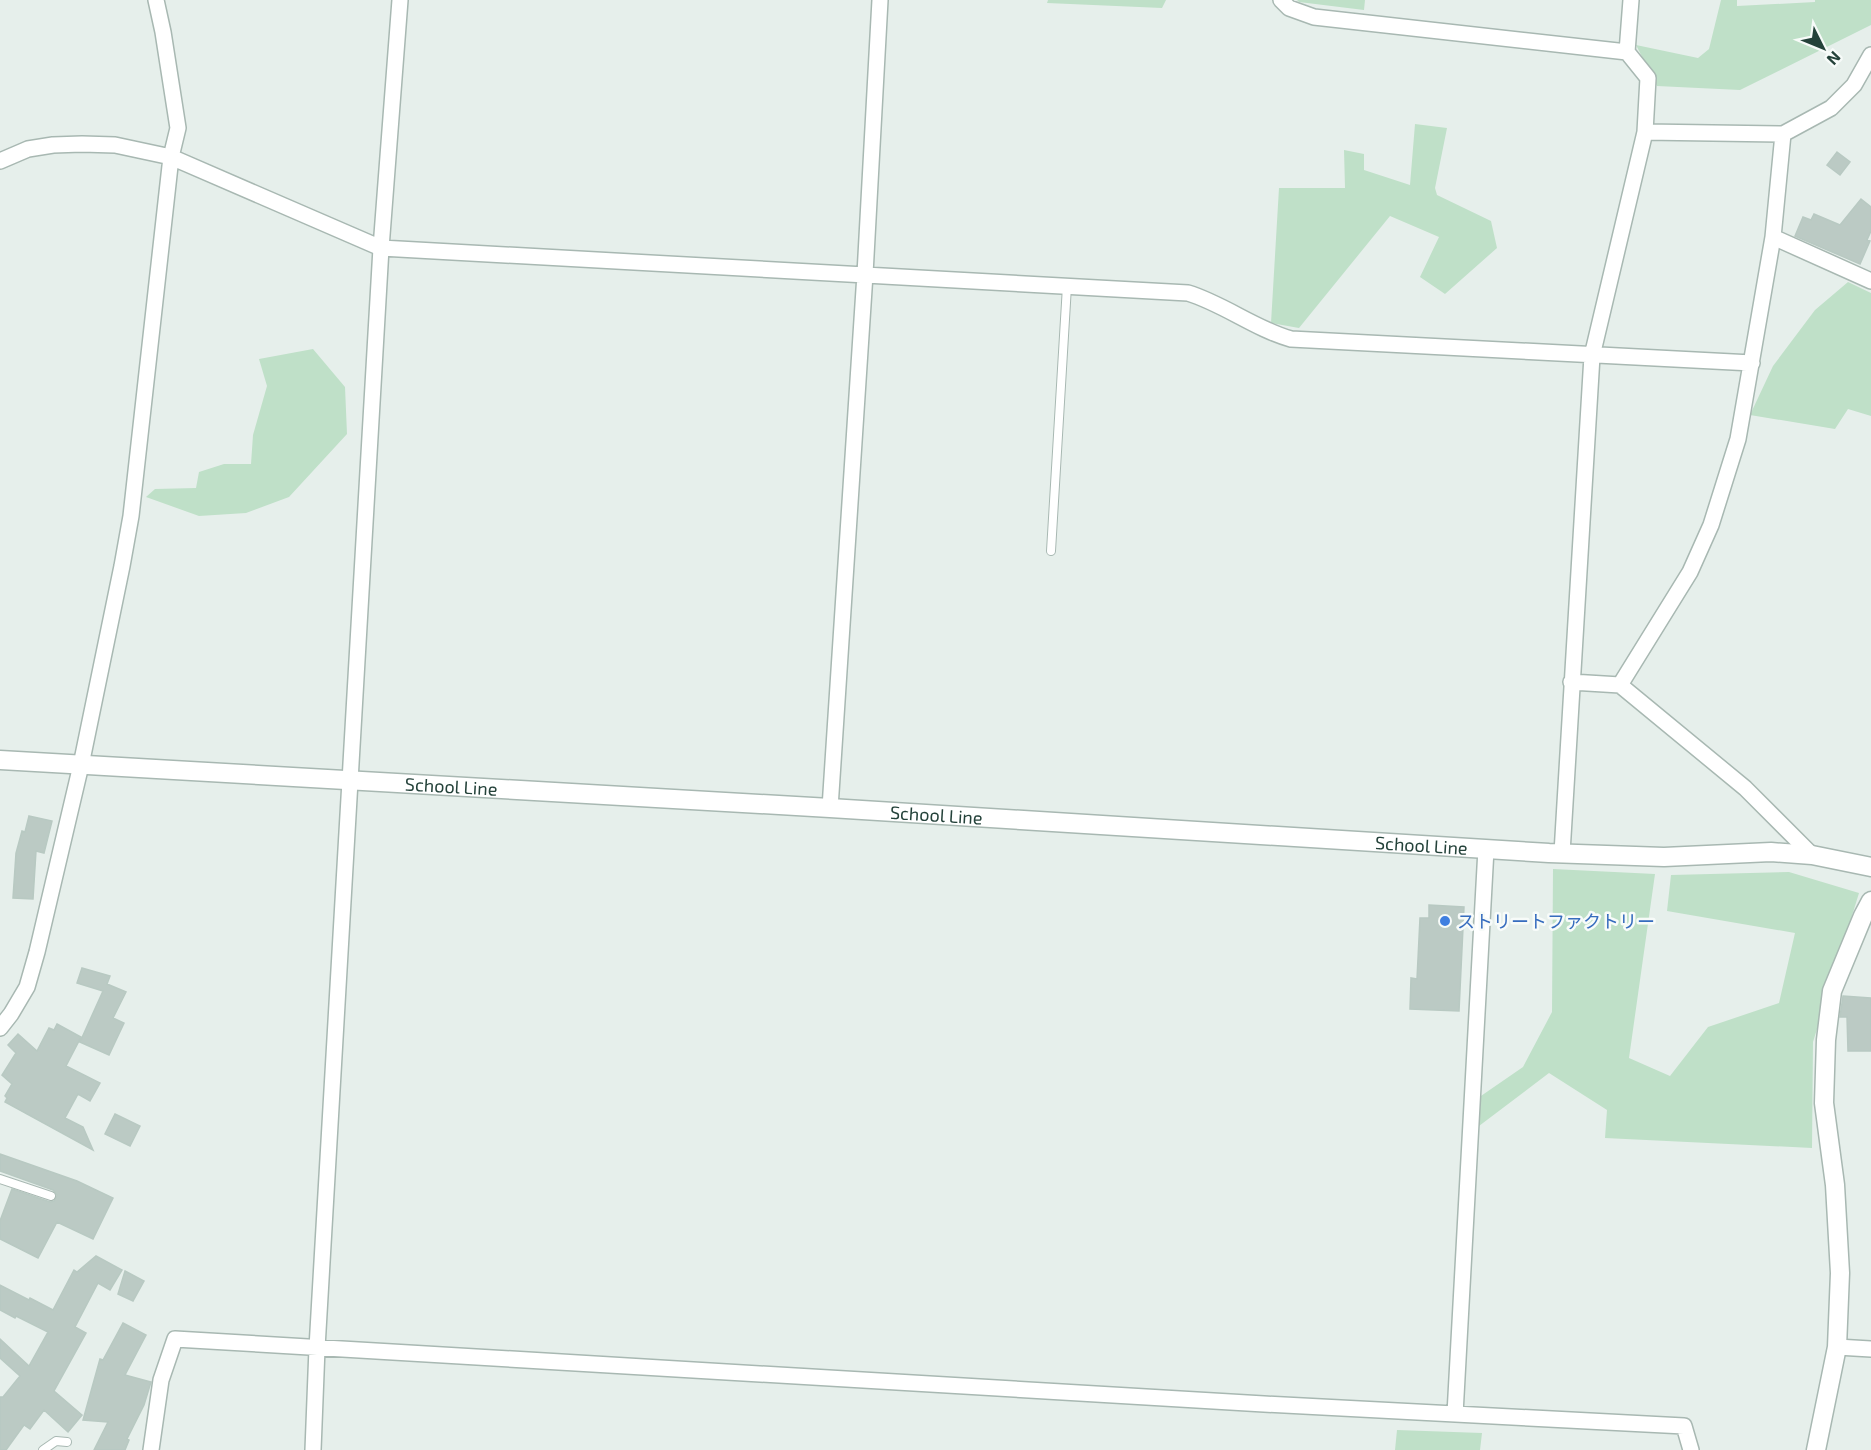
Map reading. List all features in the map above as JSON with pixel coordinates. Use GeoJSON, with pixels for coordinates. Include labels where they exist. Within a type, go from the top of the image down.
{"type":"FeatureCollection","features":[{"type":"Feature","properties":{"kind":"street"},"geometry":{"type":"LineString","coordinates":[[0,1028],[27,987],[37,952],[81,765],[131,516],[171,157],[178,128],[164,32],[156,0]]}},
{"type":"Feature","properties":{"kind":"street"},"geometry":{"type":"LineString","coordinates":[[313,1450],[381,248],[400,0]]}},
{"type":"Feature","properties":{"kind":"street"},"geometry":{"type":"LineString","coordinates":[[830,808],[865,274],[880,0]]}},
{"type":"Feature","properties":{"kind":"street"},"geometry":{"type":"LineString","coordinates":[[1281,0],[1289,8],[1314,17],[1627,52]]}},
{"type":"Feature","properties":{"kind":"street"},"geometry":{"type":"LineString","coordinates":[[1562,853],[1592,356],[1645,132],[1648,78],[1627,52],[1631,0]]}},
{"type":"Feature","properties":{"kind":"street"},"geometry":{"type":"LineString","coordinates":[[1645,132],[1783,134],[1831,108],[1854,85],[1871,55]]}},
{"type":"Feature","properties":{"kind":"street"},"geometry":{"type":"LineString","coordinates":[[1620,685],[1690,572],[1711,525],[1738,439],[1773,237],[1783,134]]}},
{"type":"Feature","properties":{"kind":"street"},"geometry":{"type":"LineString","coordinates":[[0,161],[28,149],[82,144],[115,145],[171,157],[381,248],[1188,293],[1208,299],[1278,335],[1291,339],[1752,363]]}},
{"type":"Feature","properties":{"kind":"street"},"geometry":{"type":"LineString","coordinates":[[1773,237],[1871,281]]}},
{"type":"Feature","properties":{"kind":"street"},"geometry":{"type":"LineString","coordinates":[[1571,682],[1620,685],[1745,788],[1812,855]]}},
{"type":"Feature","properties":{"kind":"street","name":"School Line"},"geometry":{"type":"LineString","coordinates":[[0,760],[1562,853],[1664,857],[1770,852],[1812,855],[1871,867]]}},
{"type":"Feature","properties":{"kind":"street"},"geometry":{"type":"LineString","coordinates":[[1455,1414],[1486,849]]}},
{"type":"Feature","properties":{"kind":"street"},"geometry":{"type":"LineString","coordinates":[[1816,1450],[1837,1347],[1840,1273],[1835,1185],[1824,1103],[1826,1040],[1832,991],[1871,901]]}},
{"type":"Feature","properties":{"kind":"street"},"geometry":{"type":"LineString","coordinates":[[151,1450],[161,1380],[175,1339],[1684,1426],[1691,1450]]}},
{"type":"Feature","properties":{"kind":"street"},"geometry":{"type":"LineString","coordinates":[[1837,1347],[1871,1349]]}},
{"type":"Feature","properties":{"kind":"lane"},"geometry":{"type":"LineString","coordinates":[[1051,551],[1067,286]]}},
{"type":"Feature","properties":{"kind":"lane"},"geometry":{"type":"LineString","coordinates":[[0,1179],[51,1196]]}},
{"type":"Feature","properties":{"kind":"lane"},"geometry":{"type":"LineString","coordinates":[[43,1450],[56,1441],[68,1443]]}},
{"type":"Feature","properties":{"kind":"green space"},"geometry":{"type":"Polygon","coordinates":[[[1048,0],[1166,0],[1162,8],[1047,3],[1048,0]]]}},
{"type":"Feature","properties":{"kind":"green space"},"geometry":{"type":"Polygon","coordinates":[[[1297,0],[1365,0],[1364,10],[1297,0]]]}},
{"type":"Feature","properties":{"kind":"green space"},"geometry":{"type":"Polygon","coordinates":[[[1721,0],[1737,0],[1737,6],[1815,2],[1815,0],[1871,0],[1871,25],[1740,90],[1657,86],[1636,45],[1698,58],[1709,49],[1721,0]]]}},
{"type":"Feature","properties":{"kind":"green space"},"geometry":{"type":"Polygon","coordinates":[[[1415,124],[1447,128],[1435,188],[1437,195],[1491,221],[1497,248],[1445,294],[1420,277],[1439,237],[1390,216],[1299,328],[1271,323],[1279,188],[1345,188],[1344,150],[1364,154],[1364,170],[1410,185],[1415,124]]]}},
{"type":"Feature","properties":{"kind":"green space"},"geometry":{"type":"Polygon","coordinates":[[[1848,282],[1871,293],[1871,416],[1848,409],[1835,429],[1750,415],[1773,366],[1815,310],[1848,282]]]}},
{"type":"Feature","properties":{"kind":"green space"},"geometry":{"type":"Polygon","coordinates":[[[313,349],[345,387],[347,434],[289,497],[246,513],[199,516],[146,497],[155,489],[196,488],[199,472],[224,464],[251,464],[253,435],[267,386],[259,359],[313,349]]]}},
{"type":"Feature","properties":{"kind":"green space"},"geometry":{"type":"Polygon","coordinates":[[[1553,869],[1655,874],[1629,1058],[1670,1076],[1708,1027],[1779,1003],[1795,933],[1667,911],[1671,875],[1789,872],[1859,893],[1813,1042],[1812,1148],[1605,1138],[1607,1110],[1549,1073],[1479,1126],[1478,1098],[1523,1067],[1552,1012],[1553,869]]]}},
{"type":"Feature","properties":{"kind":"green space"},"geometry":{"type":"Polygon","coordinates":[[[1397,1430],[1482,1433],[1480,1450],[1395,1450],[1397,1430]]]}},
{"type":"Feature","properties":{"kind":"building"},"geometry":{"type":"Polygon","coordinates":[[[1837,152],[1850,162],[1840,175],[1827,165],[1837,152]]]}},
{"type":"Feature","properties":{"kind":"building"},"geometry":{"type":"Polygon","coordinates":[[[1861,199],[1871,207],[1871,231],[1867,240],[1870,241],[1860,264],[1795,236],[1803,217],[1811,220],[1814,214],[1840,225],[1861,199]]]}},
{"type":"Feature","properties":{"kind":"building"},"geometry":{"type":"Polygon","coordinates":[[[29,816],[52,821],[44,853],[36,851],[33,899],[13,898],[16,853],[29,816]]]}},
{"type":"Feature","properties":{"kind":"building"},"geometry":{"type":"Polygon","coordinates":[[[1429,905],[1464,907],[1459,1011],[1410,1009],[1411,978],[1417,979],[1420,918],[1429,918],[1429,905]]]}},
{"type":"Feature","properties":{"kind":"building"},"geometry":{"type":"Polygon","coordinates":[[[82,968],[110,976],[107,984],[126,992],[113,1018],[124,1023],[109,1055],[80,1042],[103,991],[77,983],[82,968]]]}},
{"type":"Feature","properties":{"kind":"building"},"geometry":{"type":"Polygon","coordinates":[[[1843,996],[1871,998],[1871,1051],[1848,1051],[1847,1017],[1840,1017],[1843,996]]]}},
{"type":"Feature","properties":{"kind":"building"},"geometry":{"type":"Polygon","coordinates":[[[57,1024],[81,1037],[66,1066],[100,1083],[90,1101],[78,1094],[65,1118],[83,1127],[93,1150],[5,1102],[7,1098],[5,1096],[12,1084],[2,1075],[16,1053],[8,1045],[18,1034],[37,1051],[49,1028],[54,1030],[57,1024]]]}},
{"type":"Feature","properties":{"kind":"building"},"geometry":{"type":"Polygon","coordinates":[[[115,1114],[140,1126],[130,1146],[105,1134],[115,1114]]]}},
{"type":"Feature","properties":{"kind":"building"},"geometry":{"type":"Polygon","coordinates":[[[0,1154],[77,1181],[113,1198],[93,1239],[57,1222],[38,1258],[0,1239],[0,1221],[12,1189],[50,1202],[54,1201],[57,1195],[53,1190],[0,1171],[0,1154]]]}},
{"type":"Feature","properties":{"kind":"building"},"geometry":{"type":"Polygon","coordinates":[[[96,1256],[122,1270],[110,1290],[98,1283],[75,1327],[86,1333],[54,1391],[82,1415],[68,1432],[44,1410],[30,1429],[24,1425],[6,1450],[0,1450],[0,1397],[3,1397],[20,1376],[0,1358],[0,1339],[29,1366],[48,1332],[0,1310],[0,1285],[53,1310],[74,1270],[77,1272],[96,1256]]]}},
{"type":"Feature","properties":{"kind":"building"},"geometry":{"type":"Polygon","coordinates":[[[125,1271],[144,1281],[133,1301],[118,1294],[125,1271]]]}},
{"type":"Feature","properties":{"kind":"building"},"geometry":{"type":"Polygon","coordinates":[[[123,1323],[146,1335],[125,1375],[151,1382],[144,1405],[127,1439],[129,1440],[125,1450],[94,1450],[108,1422],[83,1420],[100,1359],[103,1360],[123,1323]]]}},
{"type":"Feature","properties":{"kind":"place","name":"ストリートファクトリー"},"geometry":{"type":"Point","coordinates":[1445,921]}}]}
